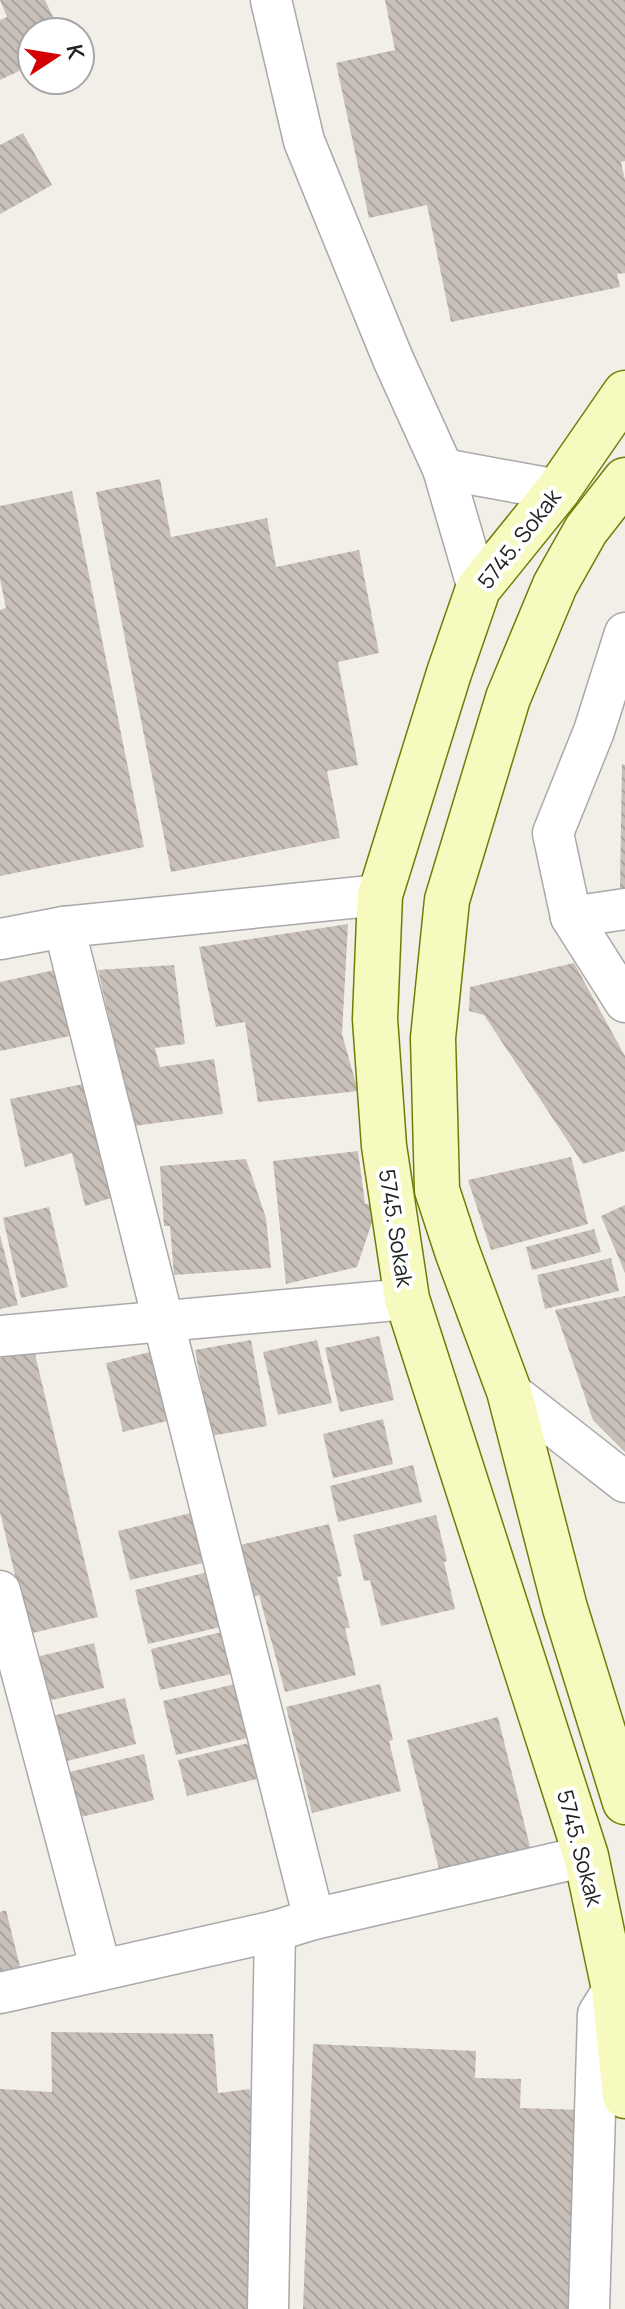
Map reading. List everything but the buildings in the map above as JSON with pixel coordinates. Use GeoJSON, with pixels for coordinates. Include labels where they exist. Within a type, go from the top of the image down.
{"type":"FeatureCollection","features":[{"type":"Feature","properties":{"kind":"street"},"geometry":{"type":"LineString","coordinates":[[271,0],[304,141],[393,359],[443,469],[478,589]]}},
{"type":"Feature","properties":{"kind":"street","name":"5745. Sokak"},"geometry":{"type":"LineString","coordinates":[[625,393],[558,490],[478,589],[380,895],[375,1019],[384,1146],[407,1299],[586,1856],[614,1989],[625,2096]]}},
{"type":"Feature","properties":{"kind":"street"},"geometry":{"type":"LineString","coordinates":[[443,469],[558,490]]}},
{"type":"Feature","properties":{"kind":"street"},"geometry":{"type":"LineString","coordinates":[[625,480],[586,530],[549,599],[508,698],[447,900],[433,1038],[437,1190],[509,1391],[565,1608],[625,1802]]}},
{"type":"Feature","properties":{"kind":"street"},"geometry":{"type":"LineString","coordinates":[[625,633],[594,731],[553,833],[571,917],[625,1002]]}},
{"type":"Feature","properties":{"kind":"street"},"geometry":{"type":"LineString","coordinates":[[0,939],[64,927],[380,895]]}},
{"type":"Feature","properties":{"kind":"street"},"geometry":{"type":"LineString","coordinates":[[571,917],[625,909]]}},
{"type":"Feature","properties":{"kind":"street"},"geometry":{"type":"LineString","coordinates":[[64,927],[314,1919]]}},
{"type":"Feature","properties":{"kind":"street"},"geometry":{"type":"LineString","coordinates":[[0,1336],[407,1299]]}},
{"type":"Feature","properties":{"kind":"street"},"geometry":{"type":"LineString","coordinates":[[509,1391],[625,1482]]}},
{"type":"Feature","properties":{"kind":"street"},"geometry":{"type":"LineString","coordinates":[[0,1591],[101,1970]]}},
{"type":"Feature","properties":{"kind":"street"},"geometry":{"type":"LineString","coordinates":[[0,1993],[586,1856]]}},
{"type":"Feature","properties":{"kind":"street"},"geometry":{"type":"LineString","coordinates":[[268,2309],[275,1931]]}},
{"type":"Feature","properties":{"kind":"street"},"geometry":{"type":"LineString","coordinates":[[589,2309],[598,2014],[614,1989]]}}]}
